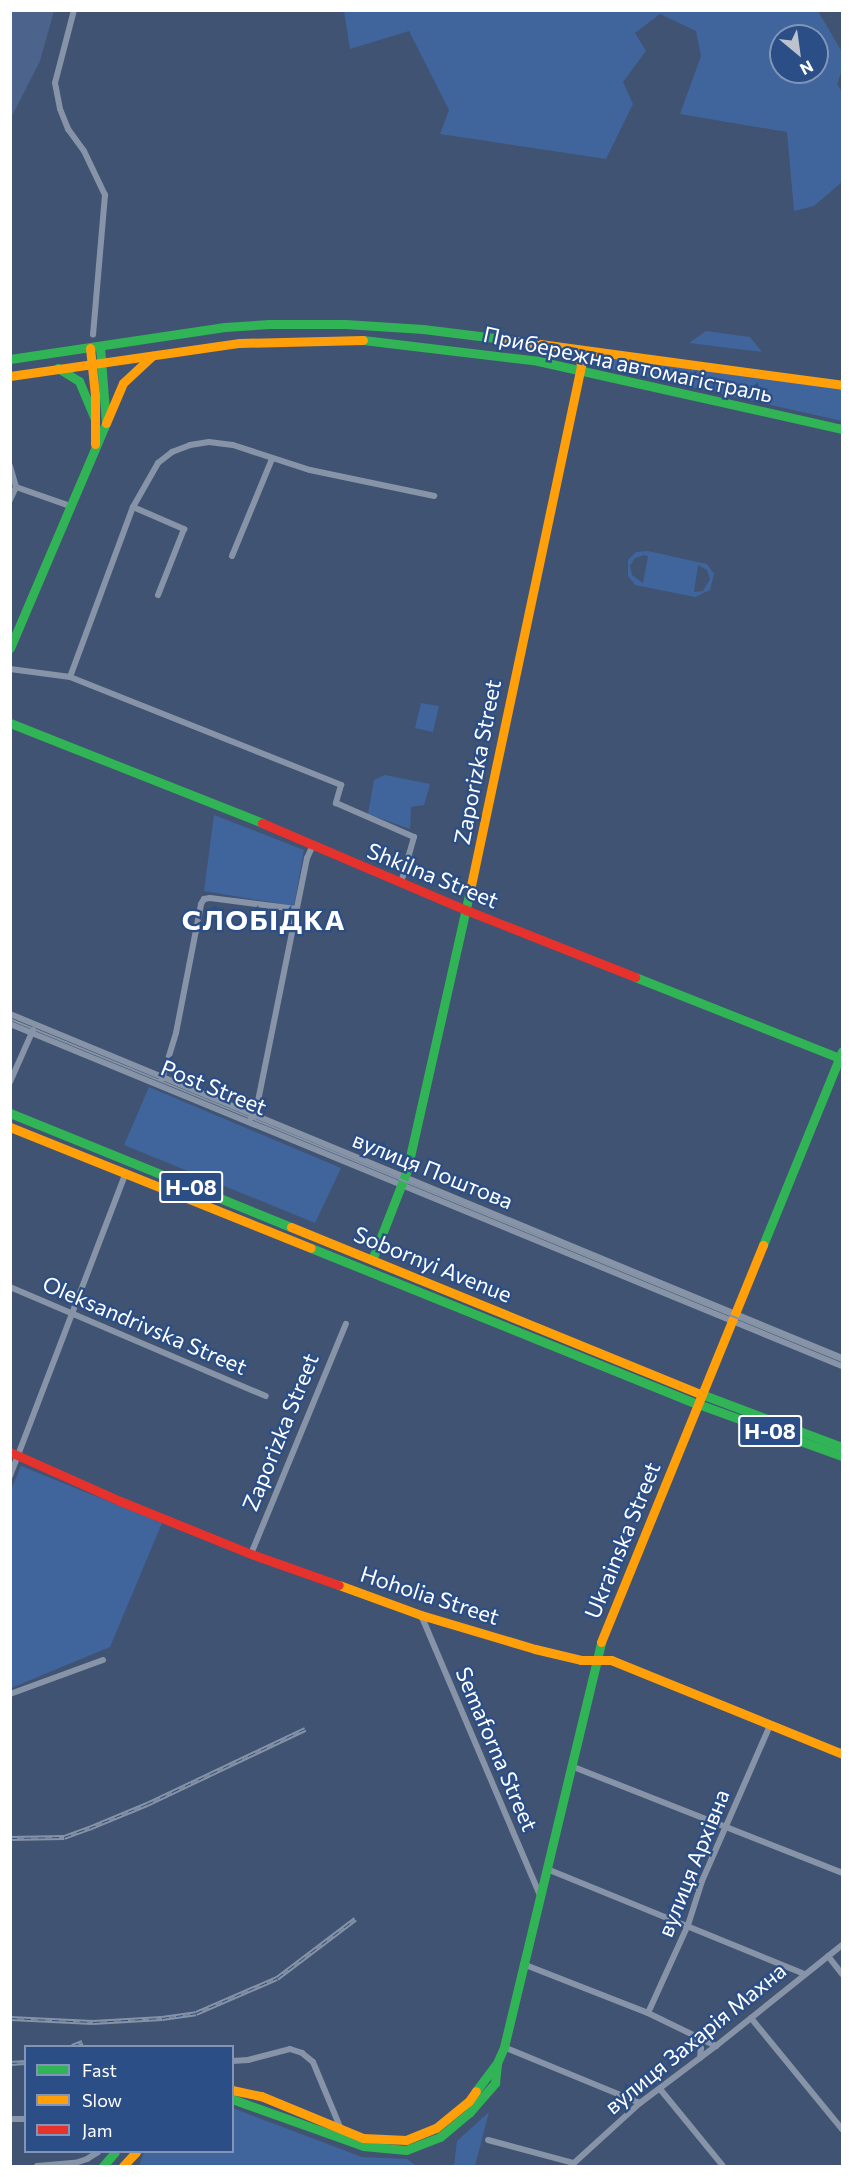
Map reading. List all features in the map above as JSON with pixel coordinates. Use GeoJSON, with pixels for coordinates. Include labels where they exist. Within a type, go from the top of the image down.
{"type":"FeatureCollection","features":[{"type":"Feature","properties":{"kind":"main road","name":"Прибережна автомагістраль"},"geometry":{"type":"LineString","coordinates":[[10,359],[223,328],[313,323],[423,329],[843,385]]}},
{"type":"Feature","properties":{"kind":"main road"},"geometry":{"type":"LineString","coordinates":[[247,326],[242,333],[250,342]]}},
{"type":"Feature","properties":{"kind":"main road"},"geometry":{"type":"LineString","coordinates":[[223,328],[230,334],[227,344]]}},
{"type":"Feature","properties":{"kind":"main road","name":"Прибережна автомагістраль"},"geometry":{"type":"LineString","coordinates":[[10,376],[227,344],[357,339],[516,358],[843,429]]}},
{"type":"Feature","properties":{"kind":"main road"},"geometry":{"type":"LineString","coordinates":[[100,346],[103,361],[106,423]]}},
{"type":"Feature","properties":{"kind":"main road"},"geometry":{"type":"LineString","coordinates":[[90,348],[95,419],[94,452]]}},
{"type":"Feature","properties":{"kind":"main road","name":"Zaporizka Street"},"geometry":{"type":"LineString","coordinates":[[370,1265],[403,1181],[444,1018],[533,583],[582,363],[578,349]]}},
{"type":"Feature","properties":{"kind":"main road"},"geometry":{"type":"LineString","coordinates":[[10,648],[14,631],[123,383],[140,364],[155,354]]}},
{"type":"Feature","properties":{"kind":"main road"},"geometry":{"type":"LineString","coordinates":[[58,368],[79,381],[85,390],[95,419]]}},
{"type":"Feature","properties":{"kind":"main road","name":"Shkilna Street"},"geometry":{"type":"LineString","coordinates":[[10,723],[313,845],[401,884],[842,1056]]}},
{"type":"Feature","properties":{"kind":"main road","name":"Ukrainska Street"},"geometry":{"type":"LineString","coordinates":[[234,2090],[261,2096],[363,2138],[406,2140],[436,2128],[469,2101],[497,2063],[504,2047],[595,1660],[842,1056]]}},
{"type":"Feature","properties":{"kind":"main road","name":"Sobornyi Avenue"},"geometry":{"type":"LineString","coordinates":[[10,1113],[549,1343],[698,1404],[843,1456]]}},
{"type":"Feature","properties":{"kind":"main road","name":"Sobornyi Avenue"},"geometry":{"type":"LineString","coordinates":[[10,1127],[553,1333],[770,1422],[843,1447]]}},
{"type":"Feature","properties":{"kind":"main road"},"geometry":{"type":"LineString","coordinates":[[549,1343],[553,1333]]}},
{"type":"Feature","properties":{"kind":"main road","name":"Hoholia Street"},"geometry":{"type":"LineString","coordinates":[[14,1454],[120,1501],[251,1554],[421,1616],[535,1650],[581,1660],[611,1660],[843,1754]]}},
{"type":"Feature","properties":{"kind":"main road","name":"Ukrainska Street"},"geometry":{"type":"LineString","coordinates":[[234,2100],[363,2146],[405,2150],[440,2137],[469,2113],[495,2083],[497,2063]]}},
{"type":"Feature","properties":{"kind":"main road"},"geometry":{"type":"LineString","coordinates":[[103,2166],[113,2153]]}},
{"type":"Feature","properties":{"kind":"main road"},"geometry":{"type":"LineString","coordinates":[[123,2166],[134,2153]]}},
{"type":"Feature","properties":{"kind":"street"},"geometry":{"type":"LineString","coordinates":[[74,10],[55,83],[60,109],[68,129],[84,151],[105,195],[93,334]]}},
{"type":"Feature","properties":{"kind":"street"},"geometry":{"type":"LineString","coordinates":[[70,677],[133,507],[158,462],[172,452],[190,445],[209,442],[233,445],[252,449],[272,459],[310,470],[434,496]]}},
{"type":"Feature","properties":{"kind":"street"},"geometry":{"type":"LineString","coordinates":[[232,556],[272,459]]}},
{"type":"Feature","properties":{"kind":"street"},"geometry":{"type":"LineString","coordinates":[[10,466],[16,487],[10,500]]}},
{"type":"Feature","properties":{"kind":"street"},"geometry":{"type":"LineString","coordinates":[[16,487],[70,506]]}},
{"type":"Feature","properties":{"kind":"street"},"geometry":{"type":"LineString","coordinates":[[133,507],[184,529],[158,595]]}},
{"type":"Feature","properties":{"kind":"street"},"geometry":{"type":"LineString","coordinates":[[10,669],[70,677],[341,784],[336,803],[414,837],[401,884]]}},
{"type":"Feature","properties":{"kind":"street"},"geometry":{"type":"LineString","coordinates":[[10,1014],[252,1118],[307,858],[313,845]]}},
{"type":"Feature","properties":{"kind":"street"},"geometry":{"type":"LineString","coordinates":[[162,1078],[176,1033],[201,904],[204,899],[296,909]]}},
{"type":"Feature","properties":{"kind":"street","name":"Post Street"},"geometry":{"type":"LineString","coordinates":[[10,1024],[252,1118],[403,1181]]}},
{"type":"Feature","properties":{"kind":"street"},"geometry":{"type":"LineString","coordinates":[[10,1082],[35,1024]]}},
{"type":"Feature","properties":{"kind":"street"},"geometry":{"type":"LineString","coordinates":[[10,1476],[14,1454],[74,1314],[126,1172]]}},
{"type":"Feature","properties":{"kind":"street","name":"вулиця Поштова"},"geometry":{"type":"LineString","coordinates":[[403,1181],[735,1317],[843,1358]]}},
{"type":"Feature","properties":{"kind":"street","name":"Oleksandrivska Street"},"geometry":{"type":"LineString","coordinates":[[10,1287],[266,1396]]}},
{"type":"Feature","properties":{"kind":"street","name":"вулиця Поштова"},"geometry":{"type":"LineString","coordinates":[[735,1317],[843,1366]]}},
{"type":"Feature","properties":{"kind":"street","name":"Zaporizka Street"},"geometry":{"type":"LineString","coordinates":[[251,1554],[346,1324]]}},
{"type":"Feature","properties":{"kind":"street","name":"Semaforna Street"},"geometry":{"type":"LineString","coordinates":[[421,1616],[540,1897]]}},
{"type":"Feature","properties":{"kind":"street"},"geometry":{"type":"LineString","coordinates":[[10,1694],[103,1660]]}},
{"type":"Feature","properties":{"kind":"street","name":"вулиця Архівна"},"geometry":{"type":"LineString","coordinates":[[648,2013],[688,1925],[702,1881],[770,1725]]}},
{"type":"Feature","properties":{"kind":"street"},"geometry":{"type":"LineString","coordinates":[[571,1767],[843,1873]]}},
{"type":"Feature","properties":{"kind":"street"},"geometry":{"type":"LineString","coordinates":[[547,1869],[804,1974]]}},
{"type":"Feature","properties":{"kind":"street","name":"вулиця Захарія Махна"},"geometry":{"type":"LineString","coordinates":[[488,2140],[574,2163],[639,2103],[716,2046],[843,1945]]}},
{"type":"Feature","properties":{"kind":"street"},"geometry":{"type":"LineString","coordinates":[[828,1956],[843,1974]]}},
{"type":"Feature","properties":{"kind":"street"},"geometry":{"type":"LineString","coordinates":[[524,1964],[648,2013],[716,2046]]}},
{"type":"Feature","properties":{"kind":"street"},"geometry":{"type":"LineString","coordinates":[[751,2018],[843,2129]]}},
{"type":"Feature","properties":{"kind":"street"},"geometry":{"type":"LineString","coordinates":[[694,2037],[701,2048],[700,2058]]}},
{"type":"Feature","properties":{"kind":"street"},"geometry":{"type":"LineString","coordinates":[[504,2047],[639,2103]]}},
{"type":"Feature","properties":{"kind":"street"},"geometry":{"type":"LineString","coordinates":[[234,2061],[248,2060],[290,2049],[302,2053],[313,2062],[340,2127]]}},
{"type":"Feature","properties":{"kind":"street"},"geometry":{"type":"LineString","coordinates":[[660,2089],[723,2166]]}},
{"type":"Feature","properties":{"kind":"street"},"geometry":{"type":"LineString","coordinates":[[38,2166],[75,2163],[95,2153]]}},
{"type":"Feature","properties":{"kind":"shaded area"},"geometry":{"type":"Polygon","coordinates":[[[11,10],[54,11],[40,61],[11,118],[11,10]]]}},
{"type":"Feature","properties":{"kind":"shaded area"},"geometry":{"type":"Polygon","coordinates":[[[344,11],[818,11],[826,24],[769,24],[769,84],[829,84],[829,30],[842,52],[842,70],[837,84],[842,92],[842,182],[814,206],[794,211],[787,132],[680,114],[701,56],[696,31],[660,14],[635,33],[646,51],[623,82],[633,104],[606,159],[440,134],[449,110],[409,31],[350,49],[344,11]]]}},
{"type":"Feature","properties":{"kind":"shaded area"},"geometry":{"type":"Polygon","coordinates":[[[706,331],[750,337],[762,352],[689,343],[706,331]]]}},
{"type":"Feature","properties":{"kind":"shaded area"},"geometry":{"type":"Polygon","coordinates":[[[603,356],[842,389],[842,421],[602,367],[603,356]]]}},
{"type":"Feature","properties":{"kind":"shaded area"},"geometry":{"type":"Polygon","coordinates":[[[648,551],[707,564],[714,574],[710,590],[695,597],[635,585],[628,576],[628,560],[636,552],[648,551]],[[648,556],[635,558],[630,566],[632,575],[643,583],[648,556]],[[698,565],[694,592],[703,591],[710,579],[707,570],[698,565]]]}},
{"type":"Feature","properties":{"kind":"shaded area"},"geometry":{"type":"Polygon","coordinates":[[[421,703],[439,706],[433,732],[415,728],[421,703]]]}},
{"type":"Feature","properties":{"kind":"shaded area"},"geometry":{"type":"Polygon","coordinates":[[[385,775],[430,784],[424,805],[411,807],[410,829],[368,814],[374,780],[385,775]]]}},
{"type":"Feature","properties":{"kind":"shaded area"},"geometry":{"type":"Polygon","coordinates":[[[214,815],[304,850],[294,906],[204,891],[214,815]]]}},
{"type":"Feature","properties":{"kind":"shaded area"},"geometry":{"type":"Polygon","coordinates":[[[149,1087],[341,1168],[315,1223],[124,1145],[149,1087]]]}},
{"type":"Feature","properties":{"kind":"shaded area"},"geometry":{"type":"Polygon","coordinates":[[[21,1466],[162,1523],[110,1647],[11,1688],[10,1492],[21,1466]]]}},
{"type":"Feature","properties":{"kind":"shaded area"},"geometry":{"type":"Polygon","coordinates":[[[234,2109],[362,2157],[407,2159],[416,2166],[139,2166],[144,2153],[234,2153],[234,2109]]]}},
{"type":"Feature","properties":{"kind":"shaded area"},"geometry":{"type":"Polygon","coordinates":[[[489,2112],[475,2166],[454,2166],[457,2141],[489,2112]]]}},
{"type":"Feature","properties":{"kind":"tram line"},"geometry":{"type":"LineString","coordinates":[[10,1019],[842,1361]]}},
{"type":"Feature","properties":{"kind":"railway"},"geometry":{"type":"LineString","coordinates":[[10,1838],[64,1837],[89,1828],[147,1804],[305,1729]]}},
{"type":"Feature","properties":{"kind":"railway"},"geometry":{"type":"LineString","coordinates":[[10,2018],[93,2022],[162,2018],[196,2013],[277,1978],[355,1919]]}},
{"type":"Feature","properties":{"kind":"railway"},"geometry":{"type":"LineString","coordinates":[[74,2045],[82,2042]]}},
{"type":"Feature","properties":{"kind":"railway"},"geometry":{"type":"LineString","coordinates":[[10,2063],[24,2062]]}},
{"type":"Feature","properties":{"kind":"traffic: fast"},"geometry":{"type":"LineString","coordinates":[[10,359],[225,327],[269,324],[345,324],[423,329],[503,339]]}},
{"type":"Feature","properties":{"kind":"traffic: fast"},"geometry":{"type":"LineString","coordinates":[[363,340],[538,361],[842,429]]}},
{"type":"Feature","properties":{"kind":"traffic: fast"},"geometry":{"type":"LineString","coordinates":[[10,648],[106,423],[100,346]]}},
{"type":"Feature","properties":{"kind":"traffic: fast"},"geometry":{"type":"LineString","coordinates":[[58,368],[79,381],[95,419]]}},
{"type":"Feature","properties":{"kind":"traffic: fast"},"geometry":{"type":"LineString","coordinates":[[10,723],[262,823]]}},
{"type":"Feature","properties":{"kind":"traffic: fast"},"geometry":{"type":"LineString","coordinates":[[372,1260],[407,1170],[470,890]]}},
{"type":"Feature","properties":{"kind":"traffic: fast"},"geometry":{"type":"LineString","coordinates":[[635,977],[842,1059]]}},
{"type":"Feature","properties":{"kind":"traffic: fast"},"geometry":{"type":"LineString","coordinates":[[763,1245],[842,1051]]}},
{"type":"Feature","properties":{"kind":"traffic: fast"},"geometry":{"type":"LineString","coordinates":[[10,1113],[291,1227]]}},
{"type":"Feature","properties":{"kind":"traffic: fast"},"geometry":{"type":"LineString","coordinates":[[311,1248],[698,1404],[842,1456]]}},
{"type":"Feature","properties":{"kind":"traffic: fast"},"geometry":{"type":"LineString","coordinates":[[701,1394],[842,1447]]}},
{"type":"Feature","properties":{"kind":"traffic: fast"},"geometry":{"type":"LineString","coordinates":[[476,2091],[497,2063],[504,2047],[601,1642]]}},
{"type":"Feature","properties":{"kind":"traffic: fast"},"geometry":{"type":"LineString","coordinates":[[234,2100],[363,2146],[406,2150],[440,2137],[469,2113],[495,2083],[497,2065]]}},
{"type":"Feature","properties":{"kind":"traffic: fast"},"geometry":{"type":"LineString","coordinates":[[103,2166],[114,2153]]}},
{"type":"Feature","properties":{"kind":"traffic: slow"},"geometry":{"type":"LineString","coordinates":[[503,339],[842,385]]}},
{"type":"Feature","properties":{"kind":"traffic: slow"},"geometry":{"type":"LineString","coordinates":[[10,376],[240,343],[363,340]]}},
{"type":"Feature","properties":{"kind":"traffic: slow"},"geometry":{"type":"LineString","coordinates":[[90,348],[95,395],[95,444]]}},
{"type":"Feature","properties":{"kind":"traffic: slow"},"geometry":{"type":"LineString","coordinates":[[470,890],[581,366],[578,349]]}},
{"type":"Feature","properties":{"kind":"traffic: slow"},"geometry":{"type":"LineString","coordinates":[[106,423],[123,383],[152,356]]}},
{"type":"Feature","properties":{"kind":"traffic: slow"},"geometry":{"type":"LineString","coordinates":[[10,1127],[311,1248]]}},
{"type":"Feature","properties":{"kind":"traffic: slow"},"geometry":{"type":"LineString","coordinates":[[291,1227],[701,1394]]}},
{"type":"Feature","properties":{"kind":"traffic: slow"},"geometry":{"type":"LineString","coordinates":[[601,1642],[763,1245]]}},
{"type":"Feature","properties":{"kind":"traffic: slow"},"geometry":{"type":"LineString","coordinates":[[339,1585],[421,1615],[535,1649],[581,1660],[611,1660],[842,1754]]}},
{"type":"Feature","properties":{"kind":"traffic: slow"},"geometry":{"type":"LineString","coordinates":[[234,2090],[261,2096],[363,2138],[406,2140],[436,2128],[469,2101],[476,2091]]}},
{"type":"Feature","properties":{"kind":"traffic: slow"},"geometry":{"type":"LineString","coordinates":[[123,2166],[135,2153]]}},
{"type":"Feature","properties":{"kind":"traffic: jam"},"geometry":{"type":"LineString","coordinates":[[262,823],[466,910],[635,977]]}},
{"type":"Feature","properties":{"kind":"traffic: jam"},"geometry":{"type":"LineString","coordinates":[[10,1452],[120,1501],[251,1554],[339,1585]]}},
{"type":"Feature","properties":{"kind":"district","name":"СЛОБІДКА"},"geometry":{"type":"Point","coordinates":[264,919]}}]}
